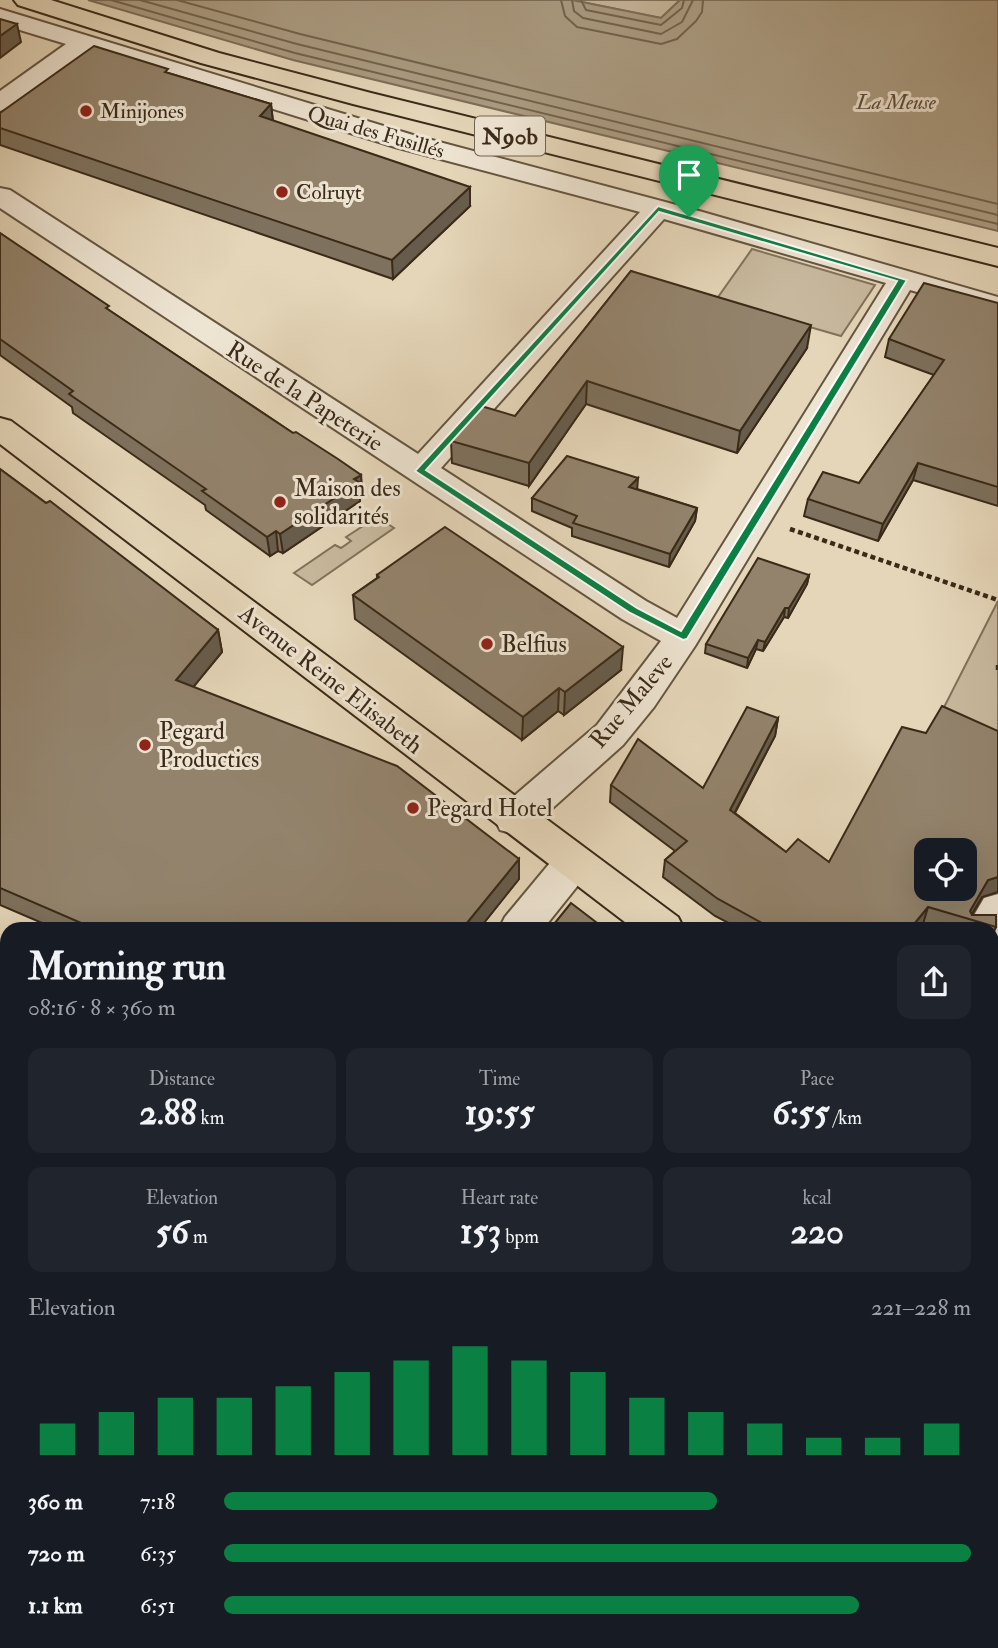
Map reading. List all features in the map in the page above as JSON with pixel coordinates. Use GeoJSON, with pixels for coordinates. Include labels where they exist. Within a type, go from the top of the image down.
{"type":"FeatureCollection","features":[{"type":"Feature","properties":{"kind":"main road","name":"N90b"},"geometry":{"type":"LineString","coordinates":[[26,0],[210,58],[362,99],[998,257]]}},
{"type":"Feature","properties":{"kind":"main road","name":"Avenue Reine Elisabeth"},"geometry":{"type":"LineString","coordinates":[[0,428],[248,614],[514,819],[654,922]]}},
{"type":"Feature","properties":{"kind":"street","name":"Quai des Fusillés"},"geometry":{"type":"LineString","coordinates":[[0,16],[82,44],[404,141],[658,209],[998,306]]}},
{"type":"Feature","properties":{"kind":"street"},"geometry":{"type":"LineString","coordinates":[[0,103],[82,44]]}},
{"type":"Feature","properties":{"kind":"street","name":"Rue de la Papeterie"},"geometry":{"type":"LineString","coordinates":[[0,196],[634,610],[683,636]]}},
{"type":"Feature","properties":{"kind":"street"},"geometry":{"type":"LineString","coordinates":[[420,471],[658,209]]}},
{"type":"Feature","properties":{"kind":"street","name":"Rue Maleve"},"geometry":{"type":"LineString","coordinates":[[514,819],[610,734],[641,696],[683,636],[902,280]]}},
{"type":"Feature","properties":{"kind":"street"},"geometry":{"type":"LineString","coordinates":[[525,922],[573,863]]}},
{"type":"Feature","properties":{"kind":"path"},"geometry":{"type":"LineString","coordinates":[[756,517],[998,600]]}},
{"type":"Feature","properties":{"kind":"path"},"geometry":{"type":"LineString","coordinates":[[998,665],[998,672]]}},
{"type":"Feature","properties":{"kind":"shaded area"},"geometry":{"type":"Polygon","coordinates":[[[572,0],[680,0],[661,18],[572,0]]]}},
{"type":"Feature","properties":{"kind":"shaded area"},"geometry":{"type":"Polygon","coordinates":[[[752,249],[875,285],[841,336],[716,300],[752,249]]]}},
{"type":"Feature","properties":{"kind":"shaded area"},"geometry":{"type":"Polygon","coordinates":[[[377,517],[394,528],[312,585],[294,573],[335,545],[341,548],[351,541],[346,537],[377,517]]]}},
{"type":"Feature","properties":{"kind":"shaded area"},"geometry":{"type":"Polygon","coordinates":[[[998,601],[998,745],[939,717],[998,601]]]}},
{"type":"Feature","properties":{"kind":"water","name":"La Meuse"},"geometry":{"type":"Polygon","coordinates":[[[88,0],[572,0],[661,18],[680,0],[998,0],[998,231],[293,60],[88,0]]]}},
{"type":"Feature","properties":{"kind":"building"},"geometry":{"type":"Polygon","coordinates":[[[0,19],[17,24],[0,36],[0,19]]]}},
{"type":"Feature","properties":{"kind":"building"},"geometry":{"type":"Polygon","coordinates":[[[94,46],[168,69],[165,72],[271,104],[260,116],[470,187],[392,260],[0,128],[0,113],[94,46]]]}},
{"type":"Feature","properties":{"kind":"building"},"geometry":{"type":"Polygon","coordinates":[[[0,233],[109,306],[106,308],[293,433],[296,432],[338,459],[361,475],[354,479],[359,482],[280,534],[276,531],[267,537],[202,491],[206,489],[69,394],[73,391],[0,339],[0,233]]]}},
{"type":"Feature","properties":{"kind":"building"},"geometry":{"type":"Polygon","coordinates":[[[631,271],[811,325],[740,431],[587,381],[529,463],[451,441],[481,406],[515,416],[631,271]]]}},
{"type":"Feature","properties":{"kind":"building"},"geometry":{"type":"Polygon","coordinates":[[[924,283],[998,303],[998,487],[918,463],[883,524],[808,499],[823,472],[859,483],[944,360],[889,339],[924,283]]]}},
{"type":"Feature","properties":{"kind":"building"},"geometry":{"type":"Polygon","coordinates":[[[567,456],[638,478],[629,487],[697,508],[670,554],[573,523],[577,516],[532,498],[567,456]]]}},
{"type":"Feature","properties":{"kind":"building","name":"Pegard Productics"},"geometry":{"type":"Polygon","coordinates":[[[0,469],[46,503],[50,501],[218,630],[176,680],[397,766],[519,859],[468,922],[79,922],[0,888],[0,469]]]}},
{"type":"Feature","properties":{"kind":"building","name":"Belfius"},"geometry":{"type":"Polygon","coordinates":[[[445,527],[623,647],[565,692],[559,688],[523,717],[353,595],[445,527]]]}},
{"type":"Feature","properties":{"kind":"building"},"geometry":{"type":"Polygon","coordinates":[[[758,558],[809,575],[765,642],[758,640],[748,658],[706,644],[758,558]]]}},
{"type":"Feature","properties":{"kind":"building"},"geometry":{"type":"Polygon","coordinates":[[[942,706],[998,731],[998,877],[988,880],[977,899],[977,838],[914,838],[914,901],[976,901],[970,911],[972,915],[996,915],[996,922],[979,922],[928,907],[916,922],[760,922],[718,899],[665,860],[687,841],[611,785],[638,739],[703,788],[747,707],[778,718],[730,810],[786,852],[798,839],[829,862],[902,727],[926,733],[942,706]]]}},
{"type":"Feature","properties":{"kind":"building"},"geometry":{"type":"Polygon","coordinates":[[[571,903],[596,922],[556,922],[571,903]]]}},
{"type":"Feature","properties":{"kind":"place","name":"Minijones"},"geometry":{"type":"Point","coordinates":[86,111]}},
{"type":"Feature","properties":{"kind":"place","name":"Colruyt"},"geometry":{"type":"Point","coordinates":[282,192]}},
{"type":"Feature","properties":{"kind":"place","name":"Maison des solidarités"},"geometry":{"type":"Point","coordinates":[280,502]}},
{"type":"Feature","properties":{"kind":"place","name":"Belfius"},"geometry":{"type":"Point","coordinates":[487,644]}},
{"type":"Feature","properties":{"kind":"place","name":"Pegard Productics"},"geometry":{"type":"Point","coordinates":[145,745]}},
{"type":"Feature","properties":{"kind":"place","name":"Pegard Hotel"},"geometry":{"type":"Point","coordinates":[413,808]}},
{"type":"Feature","properties":{"kind":"route"},"geometry":{"type":"LineString","coordinates":[[658,209],[689,217],[902,280],[683,636],[634,610],[420,471],[658,209]]}}]}
